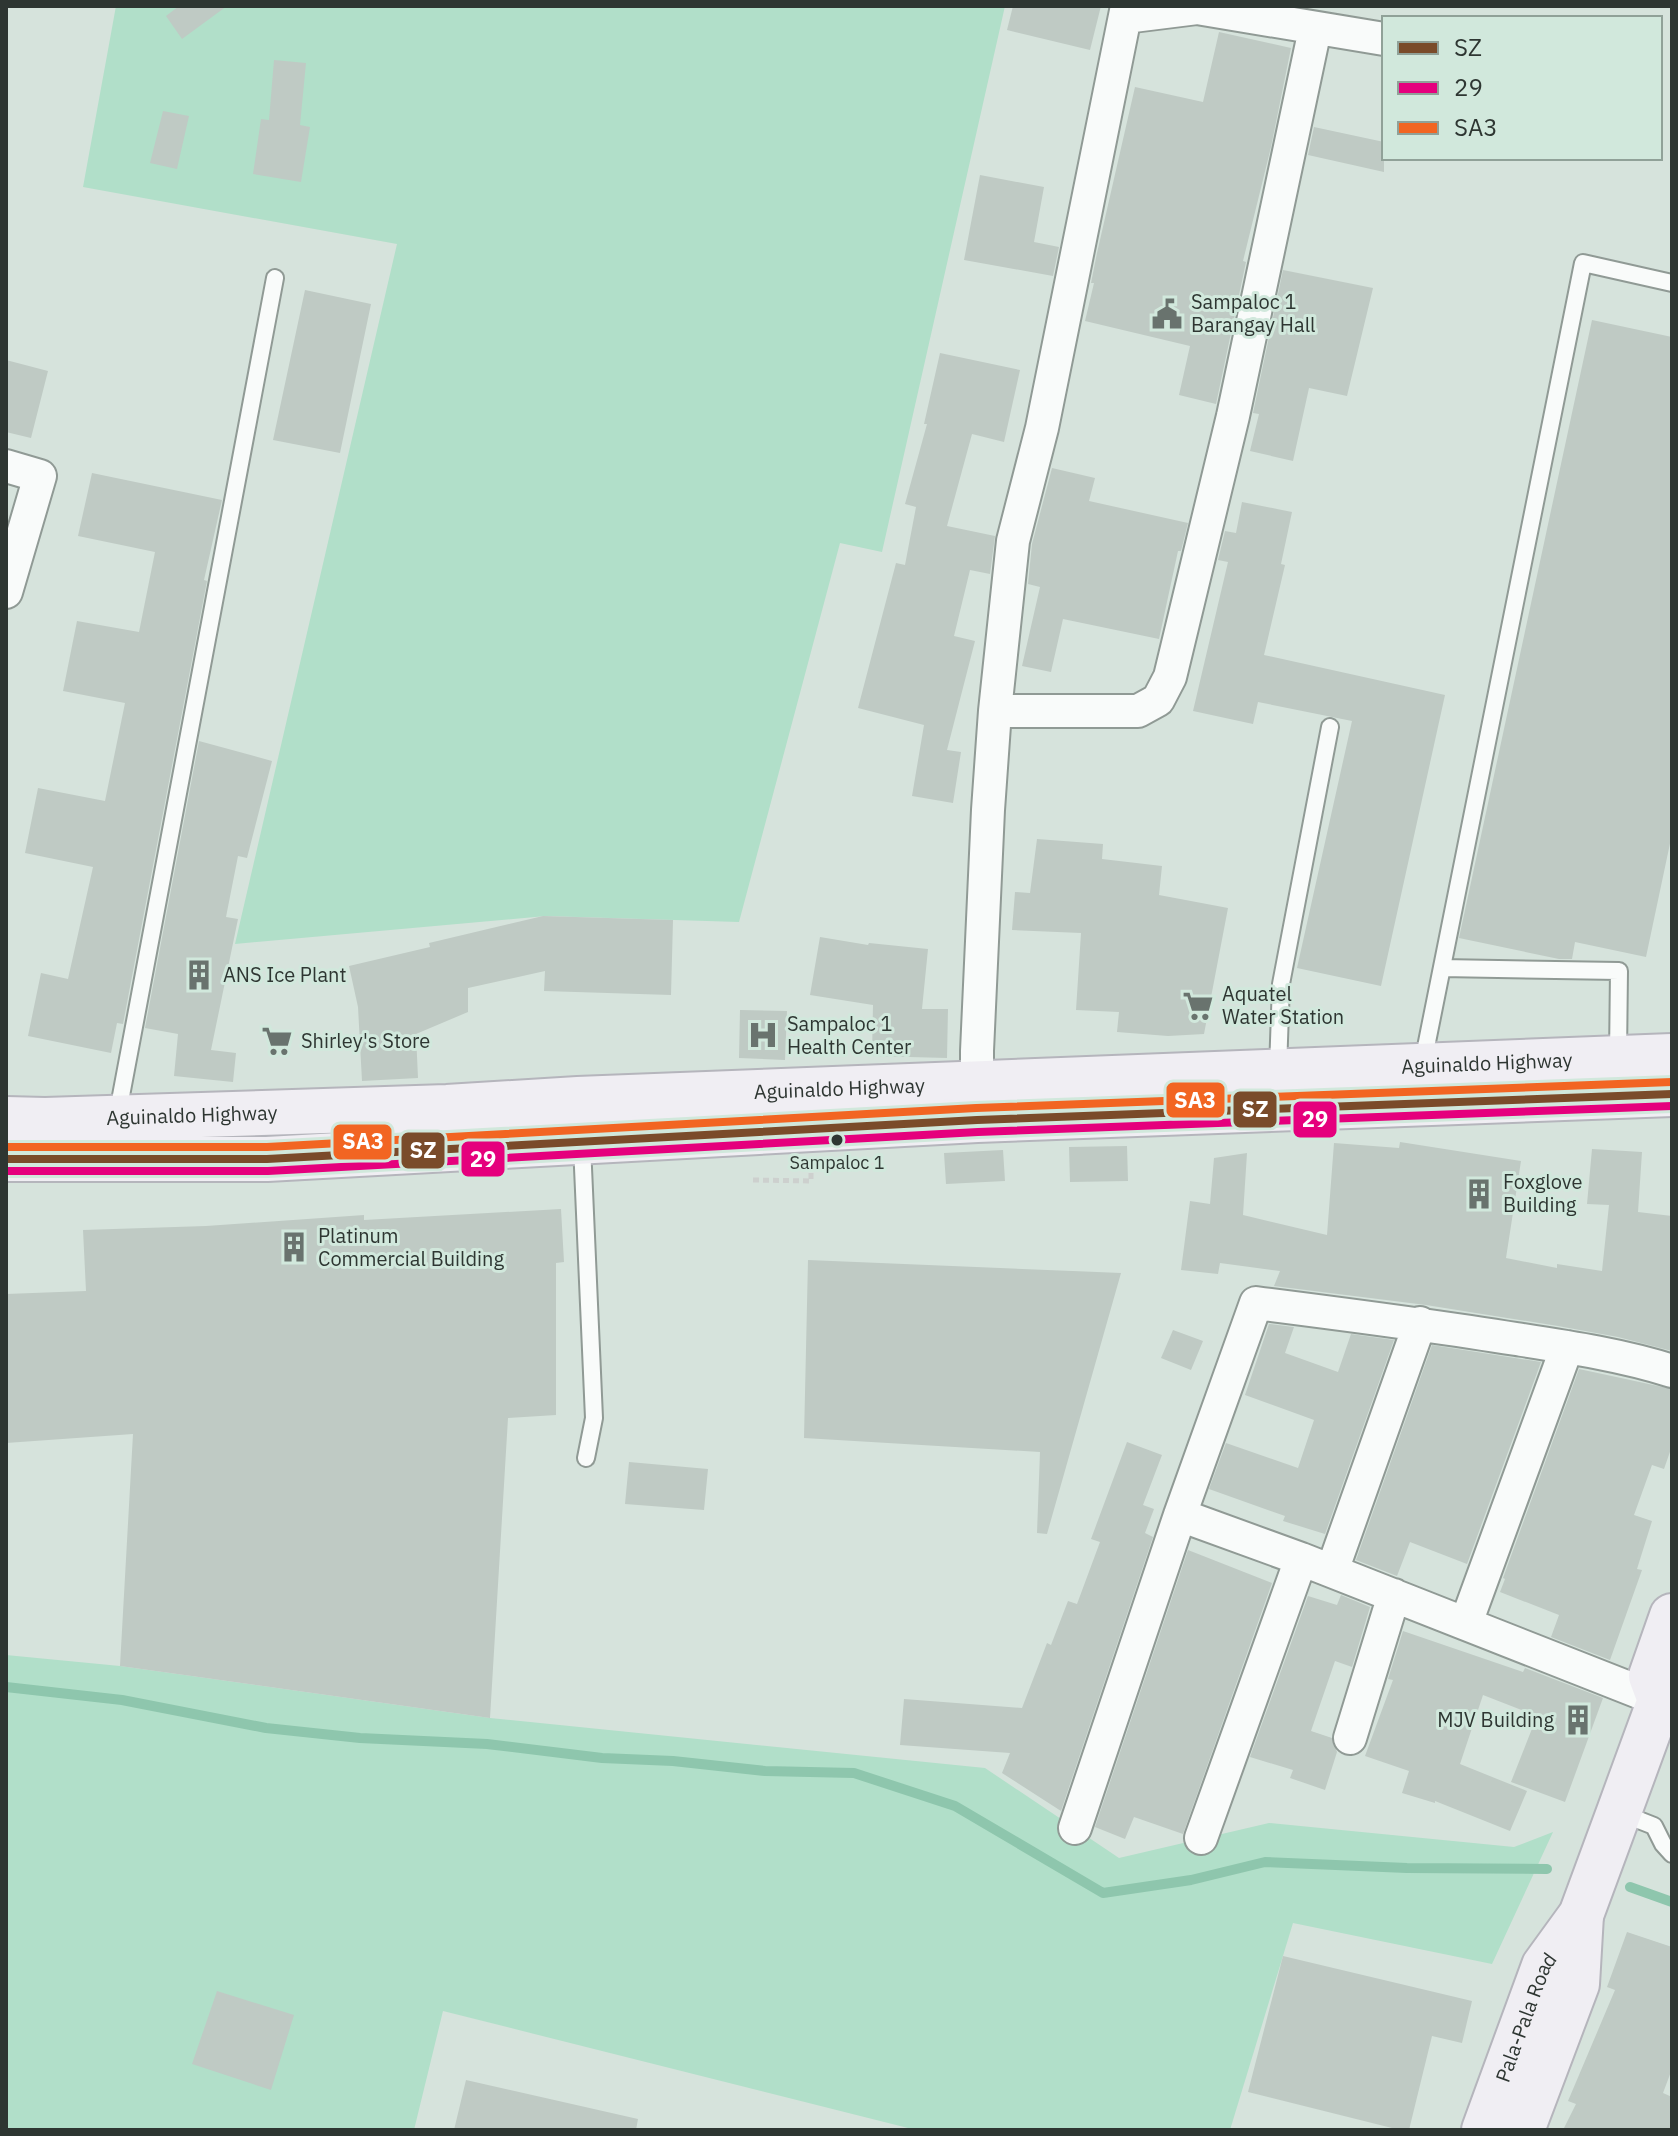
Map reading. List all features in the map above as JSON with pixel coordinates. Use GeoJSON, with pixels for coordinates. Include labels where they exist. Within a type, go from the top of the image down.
{"type":"FeatureCollection","features":[{"type":"Feature","properties":{"kind":"main road","name":"Aguinaldo Highway"},"geometry":{"type":"LineString","coordinates":[[1277,1091],[1422,1068],[1672,1056]]}},
{"type":"Feature","properties":{"kind":"main road","name":"Aguinaldo Highway"},"geometry":{"type":"LineString","coordinates":[[25,1140],[267,1159],[580,1120],[1277,1091],[1672,1094]]}},
{"type":"Feature","properties":{"kind":"main road","name":"Aguinaldo Highway"},"geometry":{"type":"LineString","coordinates":[[25,1140],[117,1117],[447,1107],[580,1120]]}},
{"type":"Feature","properties":{"kind":"main road","name":"Pala-Pala Road"},"geometry":{"type":"LineString","coordinates":[[1484,2130],[1544,1966],[1581,1915],[1615,1823],[1668,1699],[1651,1676],[1672,1616]]}},
{"type":"Feature","properties":{"kind":"main road","name":"Pala-Pala Road"},"geometry":{"type":"LineString","coordinates":[[1522,2130],[1577,1984],[1581,1915]]}},
{"type":"Feature","properties":{"kind":"street"},"geometry":{"type":"LineString","coordinates":[[977,1102],[995,711],[1013,541],[1042,428],[1126,11],[1197,8],[1382,39]]}},
{"type":"Feature","properties":{"kind":"street"},"geometry":{"type":"LineString","coordinates":[[995,711],[1138,711],[1158,700],[1170,677],[1231,428],[1315,29]]}},
{"type":"Feature","properties":{"kind":"street"},"geometry":{"type":"LineString","coordinates":[[6,466],[40,476],[6,592]]}},
{"type":"Feature","properties":{"kind":"street"},"geometry":{"type":"LineString","coordinates":[[1075,1828],[1180,1515],[1256,1303],[1420,1323],[1567,1347],[1672,1371]]}},
{"type":"Feature","properties":{"kind":"street"},"geometry":{"type":"LineString","coordinates":[[1332,1571],[1420,1323]]}},
{"type":"Feature","properties":{"kind":"street"},"geometry":{"type":"LineString","coordinates":[[1466,1623],[1567,1347]]}},
{"type":"Feature","properties":{"kind":"street"},"geometry":{"type":"LineString","coordinates":[[1180,1515],[1668,1699]]}},
{"type":"Feature","properties":{"kind":"street"},"geometry":{"type":"LineString","coordinates":[[1201,1838],[1301,1559]]}},
{"type":"Feature","properties":{"kind":"street"},"geometry":{"type":"LineString","coordinates":[[1350,1738],[1394,1595]]}},
{"type":"Feature","properties":{"kind":"lane"},"geometry":{"type":"LineString","coordinates":[[1422,1068],[1583,263],[1672,283]]}},
{"type":"Feature","properties":{"kind":"lane"},"geometry":{"type":"LineString","coordinates":[[117,1117],[275,278]]}},
{"type":"Feature","properties":{"kind":"lane"},"geometry":{"type":"LineString","coordinates":[[1277,1091],[1281,984],[1330,727]]}},
{"type":"Feature","properties":{"kind":"lane"},"geometry":{"type":"LineString","coordinates":[[1442,968],[1619,971],[1618,1059]]}},
{"type":"Feature","properties":{"kind":"lane"},"geometry":{"type":"LineString","coordinates":[[580,1120],[594,1418],[586,1458]]}},
{"type":"Feature","properties":{"kind":"lane"},"geometry":{"type":"LineString","coordinates":[[1615,1823],[1654,1826],[1672,1854]]}},
{"type":"Feature","properties":{"kind":"path"},"geometry":{"type":"LineString","coordinates":[[753,1180],[811,1181]]}},
{"type":"Feature","properties":{"kind":"green space"},"geometry":{"type":"Polygon","coordinates":[[[116,6],[1005,6],[882,552],[840,543],[739,922],[546,916],[235,944],[397,244],[83,187],[116,6]]]}},
{"type":"Feature","properties":{"kind":"green space"},"geometry":{"type":"Polygon","coordinates":[[[6,1655],[120,1666],[490,1718],[985,1768],[1119,1858],[1269,1823],[1514,1847],[1553,1832],[1492,1964],[1293,1923],[1230,2130],[916,2130],[443,2011],[414,2130],[6,2130],[6,1655]]]}},
{"type":"Feature","properties":{"kind":"building"},"geometry":{"type":"Polygon","coordinates":[[[179,6],[227,6],[182,39],[166,16],[179,6]]]}},
{"type":"Feature","properties":{"kind":"building"},"geometry":{"type":"Polygon","coordinates":[[[1013,6],[1101,6],[1090,50],[1007,30],[1013,6]]]}},
{"type":"Feature","properties":{"kind":"building"},"geometry":{"type":"Polygon","coordinates":[[[1219,32],[1291,48],[1243,261],[1246,262],[1216,404],[1179,395],[1190,346],[1085,321],[1097,253],[1135,87],[1203,102],[1219,32]]]}},
{"type":"Feature","properties":{"kind":"building"},"geometry":{"type":"Polygon","coordinates":[[[274,60],[306,63],[300,125],[310,127],[301,182],[253,174],[261,119],[269,120],[274,60]]]}},
{"type":"Feature","properties":{"kind":"building"},"geometry":{"type":"Polygon","coordinates":[[[163,111],[189,116],[177,169],[150,163],[163,111]]]}},
{"type":"Feature","properties":{"kind":"building"},"geometry":{"type":"Polygon","coordinates":[[[1314,127],[1382,142],[1384,172],[1308,155],[1314,127]]]}},
{"type":"Feature","properties":{"kind":"building"},"geometry":{"type":"Polygon","coordinates":[[[980,175],[1044,187],[1034,242],[1059,247],[1053,276],[964,260],[980,175]]]}},
{"type":"Feature","properties":{"kind":"building"},"geometry":{"type":"Polygon","coordinates":[[[1283,270],[1373,288],[1347,396],[1309,388],[1293,461],[1250,451],[1259,414],[1253,413],[1283,270]]]}},
{"type":"Feature","properties":{"kind":"building"},"geometry":{"type":"Polygon","coordinates":[[[305,290],[371,304],[340,453],[273,440],[305,290]]]}},
{"type":"Feature","properties":{"kind":"building"},"geometry":{"type":"Polygon","coordinates":[[[1592,320],[1672,337],[1672,834],[1646,957],[1575,942],[1572,959],[1559,959],[1459,938],[1592,320]]]}},
{"type":"Feature","properties":{"kind":"building"},"geometry":{"type":"Polygon","coordinates":[[[940,353],[1020,370],[1004,442],[972,434],[947,526],[995,536],[990,574],[970,570],[954,636],[975,641],[947,750],[961,752],[953,803],[912,796],[924,725],[858,708],[896,563],[905,565],[916,507],[905,504],[927,424],[924,424],[940,353]]]}},
{"type":"Feature","properties":{"kind":"building"},"geometry":{"type":"Polygon","coordinates":[[[6,360],[48,371],[31,438],[6,432],[6,360]]]}},
{"type":"Feature","properties":{"kind":"building"},"geometry":{"type":"Polygon","coordinates":[[[1052,468],[1095,478],[1089,501],[1188,523],[1181,551],[1178,551],[1159,639],[1063,619],[1051,672],[1022,666],[1040,587],[1028,584],[1032,544],[1052,468]]]}},
{"type":"Feature","properties":{"kind":"building"},"geometry":{"type":"Polygon","coordinates":[[[92,473],[222,500],[204,580],[207,581],[123,1024],[117,1023],[111,1053],[28,1036],[41,973],[68,979],[93,867],[25,853],[38,788],[105,801],[125,703],[63,691],[77,621],[139,632],[155,552],[78,536],[92,473]]]}},
{"type":"Feature","properties":{"kind":"building"},"geometry":{"type":"Polygon","coordinates":[[[1242,502],[1292,512],[1281,564],[1285,565],[1264,655],[1445,695],[1381,986],[1297,968],[1352,721],[1258,702],[1253,724],[1193,711],[1228,562],[1218,560],[1225,531],[1236,533],[1242,502]]]}},
{"type":"Feature","properties":{"kind":"building"},"geometry":{"type":"Polygon","coordinates":[[[199,741],[272,761],[247,858],[238,856],[226,917],[238,919],[211,1050],[236,1053],[233,1082],[174,1076],[178,1034],[145,1028],[199,741]]]}},
{"type":"Feature","properties":{"kind":"building"},"geometry":{"type":"Polygon","coordinates":[[[1037,839],[1103,844],[1102,859],[1162,866],[1159,895],[1228,908],[1204,1034],[1168,1036],[1117,1032],[1119,1012],[1076,1010],[1081,933],[1012,930],[1015,892],[1030,893],[1037,839]]]}},
{"type":"Feature","properties":{"kind":"building"},"geometry":{"type":"Polygon","coordinates":[[[543,916],[673,920],[671,995],[544,991],[545,971],[468,988],[468,1012],[416,1034],[418,1078],[362,1081],[358,1007],[349,966],[543,916]]]}},
{"type":"Feature","properties":{"kind":"building"},"geometry":{"type":"Polygon","coordinates":[[[820,937],[868,945],[928,949],[922,1009],[948,1009],[947,1058],[872,1056],[873,1005],[810,995],[820,937]]]}},
{"type":"Feature","properties":{"kind":"building","name":"Sampaloc 1 Health Center"},"geometry":{"type":"Polygon","coordinates":[[[740,1010],[787,1011],[785,1060],[739,1058],[740,1010]]]}},
{"type":"Feature","properties":{"kind":"building"},"geometry":{"type":"Polygon","coordinates":[[[1400,1142],[1521,1161],[1506,1258],[1557,1268],[1557,1264],[1602,1271],[1609,1205],[1587,1204],[1592,1149],[1642,1152],[1638,1212],[1672,1216],[1672,1351],[1558,1326],[1274,1286],[1280,1271],[1220,1263],[1218,1274],[1181,1270],[1190,1201],[1210,1204],[1214,1158],[1247,1153],[1243,1215],[1327,1235],[1334,1143],[1399,1148],[1400,1142]]]}},
{"type":"Feature","properties":{"kind":"building"},"geometry":{"type":"Polygon","coordinates":[[[1127,1146],[1128,1181],[1070,1182],[1069,1147],[1127,1146]]]}},
{"type":"Feature","properties":{"kind":"building"},"geometry":{"type":"Polygon","coordinates":[[[1003,1150],[1005,1181],[946,1184],[944,1153],[1003,1150]]]}},
{"type":"Feature","properties":{"kind":"building"},"geometry":{"type":"Polygon","coordinates":[[[561,1209],[564,1262],[556,1263],[556,1415],[508,1418],[490,1718],[120,1666],[133,1434],[6,1443],[6,1294],[86,1291],[83,1230],[206,1226],[364,1215],[364,1220],[561,1209]]]}},
{"type":"Feature","properties":{"kind":"building"},"geometry":{"type":"Polygon","coordinates":[[[808,1260],[1121,1273],[1047,1534],[1037,1533],[1040,1452],[804,1438],[808,1260]]]}},
{"type":"Feature","properties":{"kind":"building"},"geometry":{"type":"Polygon","coordinates":[[[1269,1324],[1294,1327],[1285,1353],[1338,1372],[1351,1334],[1394,1340],[1325,1534],[1283,1521],[1285,1516],[1209,1489],[1226,1443],[1298,1468],[1314,1420],[1245,1395],[1269,1324]]]}},
{"type":"Feature","properties":{"kind":"building"},"geometry":{"type":"Polygon","coordinates":[[[1173,1330],[1203,1341],[1191,1370],[1161,1358],[1173,1330]]]}},
{"type":"Feature","properties":{"kind":"building"},"geometry":{"type":"Polygon","coordinates":[[[1432,1345],[1541,1362],[1467,1564],[1410,1542],[1397,1576],[1356,1560],[1432,1345]]]}},
{"type":"Feature","properties":{"kind":"building"},"geometry":{"type":"Polygon","coordinates":[[[1579,1369],[1672,1389],[1672,1446],[1664,1469],[1652,1465],[1634,1515],[1652,1521],[1637,1569],[1642,1570],[1610,1660],[1551,1637],[1559,1615],[1500,1592],[1579,1369]]]}},
{"type":"Feature","properties":{"kind":"building"},"geometry":{"type":"Polygon","coordinates":[[[1127,1442],[1162,1455],[1143,1505],[1154,1509],[1145,1533],[1153,1537],[1061,1811],[1002,1773],[1010,1753],[900,1745],[904,1699],[1022,1708],[1047,1643],[1051,1645],[1068,1601],[1077,1604],[1100,1542],[1091,1539],[1127,1442]]]}},
{"type":"Feature","properties":{"kind":"building"},"geometry":{"type":"Polygon","coordinates":[[[629,1462],[708,1469],[704,1510],[625,1504],[629,1462]]]}},
{"type":"Feature","properties":{"kind":"building"},"geometry":{"type":"Polygon","coordinates":[[[1188,1550],[1272,1583],[1183,1834],[1134,1817],[1125,1839],[1095,1827],[1188,1550]]]}},
{"type":"Feature","properties":{"kind":"building"},"geometry":{"type":"Polygon","coordinates":[[[1341,1595],[1370,1607],[1352,1667],[1335,1661],[1311,1731],[1332,1738],[1337,1752],[1325,1790],[1290,1778],[1293,1770],[1250,1757],[1308,1596],[1337,1605],[1341,1595]]]}},
{"type":"Feature","properties":{"kind":"building"},"geometry":{"type":"Polygon","coordinates":[[[1403,1631],[1523,1672],[1525,1668],[1603,1698],[1565,1802],[1511,1782],[1537,1716],[1483,1695],[1460,1764],[1527,1791],[1510,1831],[1435,1801],[1402,1793],[1409,1771],[1365,1756],[1393,1680],[1388,1679],[1403,1631]]]}},
{"type":"Feature","properties":{"kind":"building"},"geometry":{"type":"Polygon","coordinates":[[[1627,1932],[1672,1947],[1672,2069],[1663,2093],[1672,2097],[1672,2130],[1563,2130],[1576,2104],[1568,2101],[1615,1990],[1607,1987],[1627,1932]]]}},
{"type":"Feature","properties":{"kind":"building"},"geometry":{"type":"Polygon","coordinates":[[[1283,1956],[1472,2001],[1462,2043],[1432,2036],[1409,2130],[1248,2092],[1283,1956]]]}},
{"type":"Feature","properties":{"kind":"building"},"geometry":{"type":"Polygon","coordinates":[[[217,1991],[294,2015],[271,2090],[192,2064],[217,1991]]]}},
{"type":"Feature","properties":{"kind":"building"},"geometry":{"type":"Polygon","coordinates":[[[466,2080],[638,2119],[636,2130],[454,2130],[466,2080]]]}},
{"type":"Feature","properties":{"kind":"waterway"},"geometry":{"type":"LineString","coordinates":[[6,1687],[122,1700],[266,1728],[360,1738],[487,1744],[602,1758],[673,1761],[765,1771],[854,1773],[955,1806],[1103,1893],[1191,1880],[1265,1862],[1407,1868],[1547,1869]]}},
{"type":"Feature","properties":{"kind":"waterway"},"geometry":{"type":"LineString","coordinates":[[1630,1887],[1672,1902]]}},
{"type":"Feature","properties":{"kind":"transit line","name":"SA3"},"geometry":{"type":"LineString","coordinates":[[6,1147],[267,1147],[976,1108],[1672,1082]]}},
{"type":"Feature","properties":{"kind":"transit line","name":"SZ"},"geometry":{"type":"LineString","coordinates":[[6,1159],[267,1159],[977,1120],[1672,1094]]}},
{"type":"Feature","properties":{"kind":"transit line","name":"29"},"geometry":{"type":"LineString","coordinates":[[6,1171],[268,1171],[978,1132],[1672,1106]]}},
{"type":"Feature","properties":{"kind":"place","name":"Sampaloc 1 Barangay Hall"},"geometry":{"type":"Point","coordinates":[1167,314]}},
{"type":"Feature","properties":{"kind":"place","name":"ANS Ice Plant"},"geometry":{"type":"Point","coordinates":[199,975]}},
{"type":"Feature","properties":{"kind":"place","name":"Aquatel Water Station"},"geometry":{"type":"Point","coordinates":[1198,1006]}},
{"type":"Feature","properties":{"kind":"place","name":"Sampaloc 1 Health Center"},"geometry":{"type":"Point","coordinates":[763,1035]}},
{"type":"Feature","properties":{"kind":"place","name":"Shirley's Store"},"geometry":{"type":"Point","coordinates":[277,1041]}},
{"type":"Feature","properties":{"kind":"place","name":"Sampaloc 1"},"geometry":{"type":"Point","coordinates":[837,1140]}},
{"type":"Feature","properties":{"kind":"place","name":"Foxglove Building"},"geometry":{"type":"Point","coordinates":[1479,1194]}},
{"type":"Feature","properties":{"kind":"place","name":"Platinum Commercial Building"},"geometry":{"type":"Point","coordinates":[294,1247]}},
{"type":"Feature","properties":{"kind":"place","name":"MJV Building"},"geometry":{"type":"Point","coordinates":[1578,1720]}}]}
